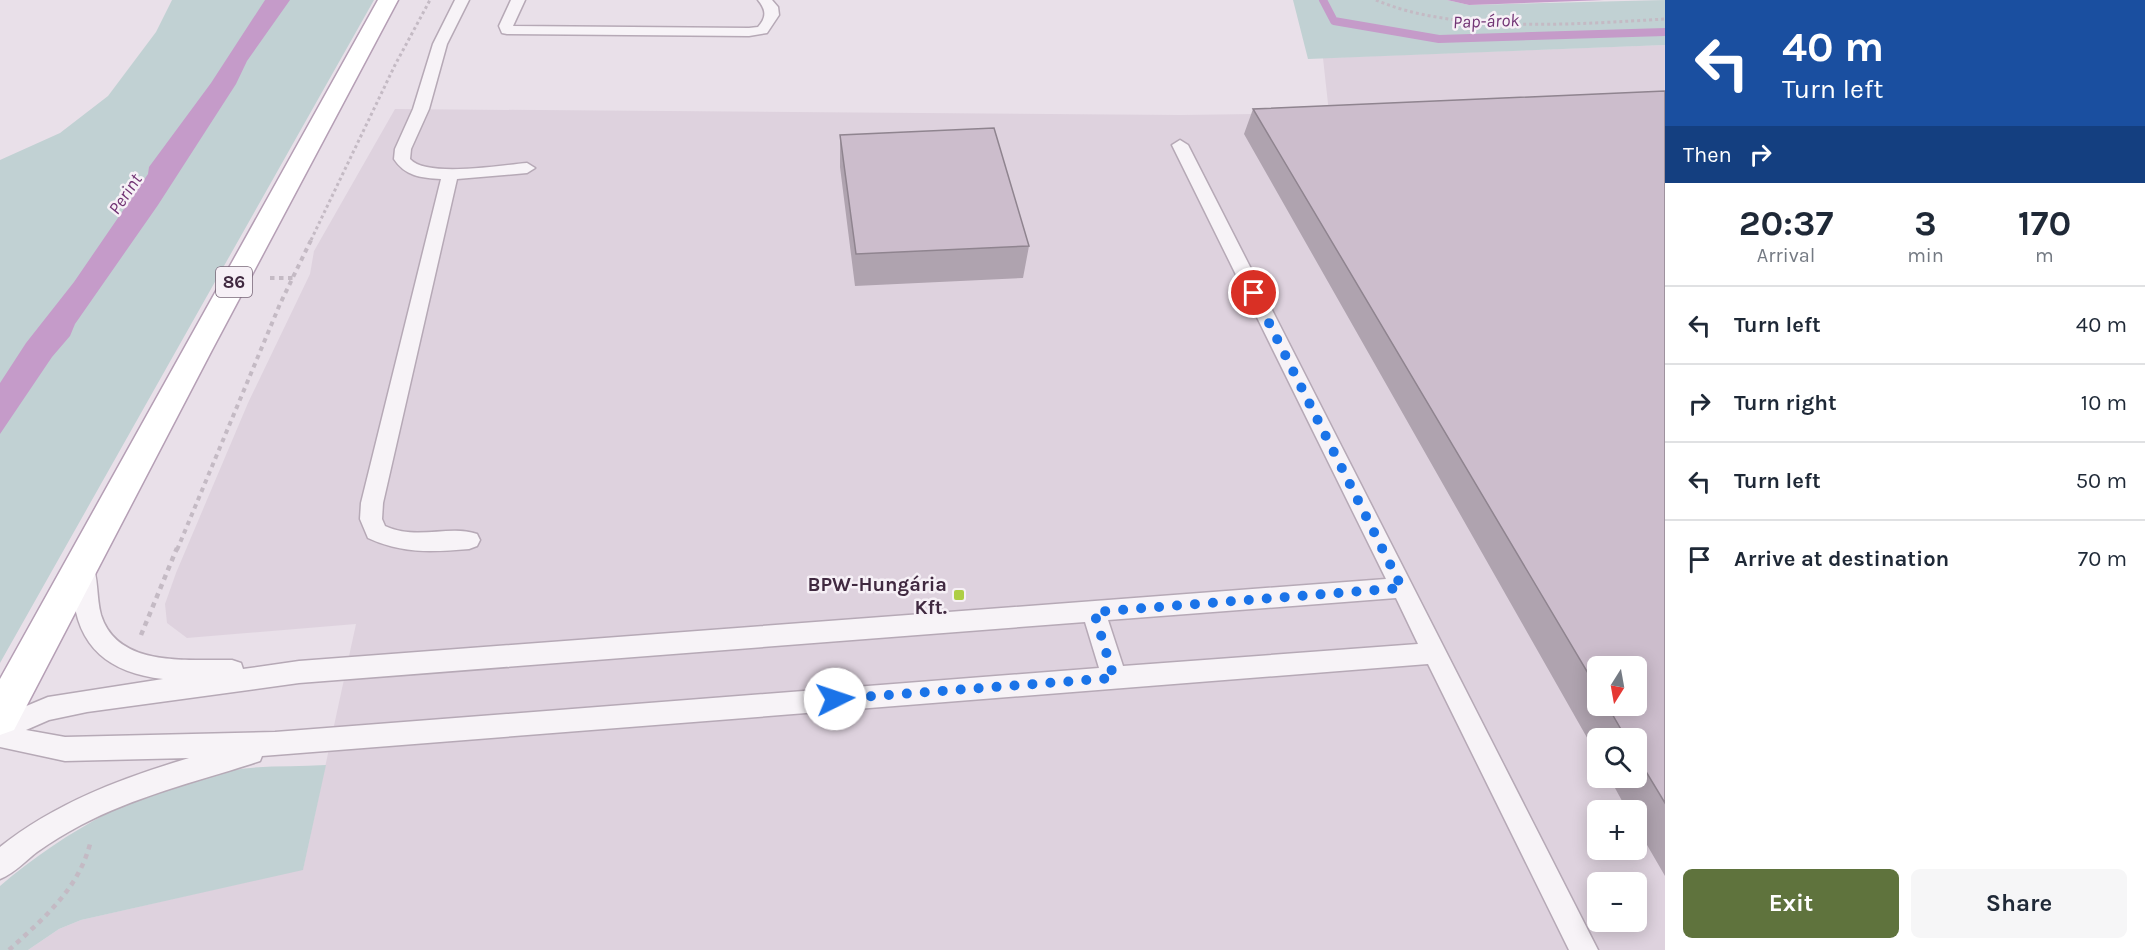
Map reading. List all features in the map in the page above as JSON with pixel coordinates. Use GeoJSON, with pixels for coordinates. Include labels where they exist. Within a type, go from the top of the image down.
{"type":"FeatureCollection","features":[{"type":"Feature","properties":{"kind":"main road","name":"86"},"geometry":{"type":"LineString","coordinates":[[0,717],[388,0]]}},
{"type":"Feature","properties":{"kind":"lane"},"geometry":{"type":"LineString","coordinates":[[462,0],[440,44],[421,109],[403,149],[402,159],[407,167],[419,172],[450,173],[527,168]]}},
{"type":"Feature","properties":{"kind":"lane"},"geometry":{"type":"LineString","coordinates":[[518,0],[506,26],[507,30],[721,33],[762,30],[772,15],[771,7],[765,0]]}},
{"type":"Feature","properties":{"kind":"lane"},"geometry":{"type":"LineString","coordinates":[[1180,145],[1584,950]]}},
{"type":"Feature","properties":{"kind":"lane"},"geometry":{"type":"LineString","coordinates":[[450,173],[372,503],[371,519],[376,532],[390,540],[410,543],[469,540]]}},
{"type":"Feature","properties":{"kind":"lane"},"geometry":{"type":"LineString","coordinates":[[83,566],[86,608],[93,626],[102,643],[117,656],[133,665],[157,670],[299,672]]}},
{"type":"Feature","properties":{"kind":"lane"},"geometry":{"type":"LineString","coordinates":[[0,729],[48,709],[87,701],[299,672],[1402,588]]}},
{"type":"Feature","properties":{"kind":"lane"},"geometry":{"type":"LineString","coordinates":[[1094,612],[1114,678]]}},
{"type":"Feature","properties":{"kind":"lane"},"geometry":{"type":"LineString","coordinates":[[0,735],[65,749],[275,744],[1435,653]]}},
{"type":"Feature","properties":{"kind":"lane"},"geometry":{"type":"LineString","coordinates":[[0,865],[44,832],[119,793],[275,744]]}},
{"type":"Feature","properties":{"kind":"path"},"geometry":{"type":"LineString","coordinates":[[133,665],[152,606],[293,278],[395,65],[430,0]]}},
{"type":"Feature","properties":{"kind":"path"},"geometry":{"type":"LineString","coordinates":[[1376,0],[1414,14],[1486,22],[1563,25],[1665,19]]}},
{"type":"Feature","properties":{"kind":"path"},"geometry":{"type":"LineString","coordinates":[[266,278],[293,278]]}},
{"type":"Feature","properties":{"kind":"path"},"geometry":{"type":"LineString","coordinates":[[9,950],[75,881],[90,851],[98,803]]}},
{"type":"Feature","properties":{"kind":"shaded area"},"geometry":{"type":"Polygon","coordinates":[[[172,0],[374,0],[0,663],[0,160],[60,133],[108,96],[156,32],[172,0]]]}},
{"type":"Feature","properties":{"kind":"shaded area"},"geometry":{"type":"Polygon","coordinates":[[[265,0],[290,0],[247,61],[236,84],[158,205],[75,324],[70,336],[52,357],[0,434],[0,383],[26,343],[74,282],[148,174],[149,167],[211,83],[265,0]]]}},
{"type":"Feature","properties":{"kind":"shaded area"},"geometry":{"type":"Polygon","coordinates":[[[1293,0],[1447,0],[1469,5],[1665,0],[1665,45],[1308,59],[1293,0]]]}},
{"type":"Feature","properties":{"kind":"shaded area"},"geometry":{"type":"Polygon","coordinates":[[[1447,0],[1604,0],[1469,5],[1447,0]]]}},
{"type":"Feature","properties":{"kind":"shaded area","name":"BPW-Hungária Kft."},"geometry":{"type":"Polygon","coordinates":[[[1665,45],[1665,950],[28,950],[59,929],[81,920],[303,869],[356,624],[187,638],[167,623],[165,604],[248,403],[310,274],[314,251],[395,109],[1181,115],[1329,113],[1323,58],[1665,45]]]}},
{"type":"Feature","properties":{"kind":"shaded area"},"geometry":{"type":"Polygon","coordinates":[[[326,765],[303,870],[81,920],[59,929],[28,950],[0,950],[0,886],[52,846],[80,828],[140,798],[202,777],[245,768],[326,765]]]}},
{"type":"Feature","properties":{"kind":"building"},"geometry":{"type":"Polygon","coordinates":[[[1665,91],[1665,803],[1647,773],[1647,728],[1620,728],[1613,716],[1647,716],[1647,656],[1587,656],[1587,671],[1253,109],[1665,91]]]}},
{"type":"Feature","properties":{"kind":"building"},"geometry":{"type":"Polygon","coordinates":[[[994,128],[1029,246],[856,254],[840,135],[994,128]]]}},
{"type":"Feature","properties":{"kind":"waterway","name":"Pap-árok"},"geometry":{"type":"LineString","coordinates":[[1323,0],[1334,21],[1439,39],[1665,32]]}},
{"type":"Feature","properties":{"kind":"place","name":"BPW-Hungária Kft."},"geometry":{"type":"Point","coordinates":[959,595]}},
{"type":"Feature","properties":{"kind":"route"},"geometry":{"type":"LineString","coordinates":[[835,699],[1114,678],[1094,612],[1402,588],[1254,293]]}},
{"type":"Feature","properties":{"kind":"water label","name":"Perint"},"geometry":{"type":"Point","coordinates":[125,194]}}]}
